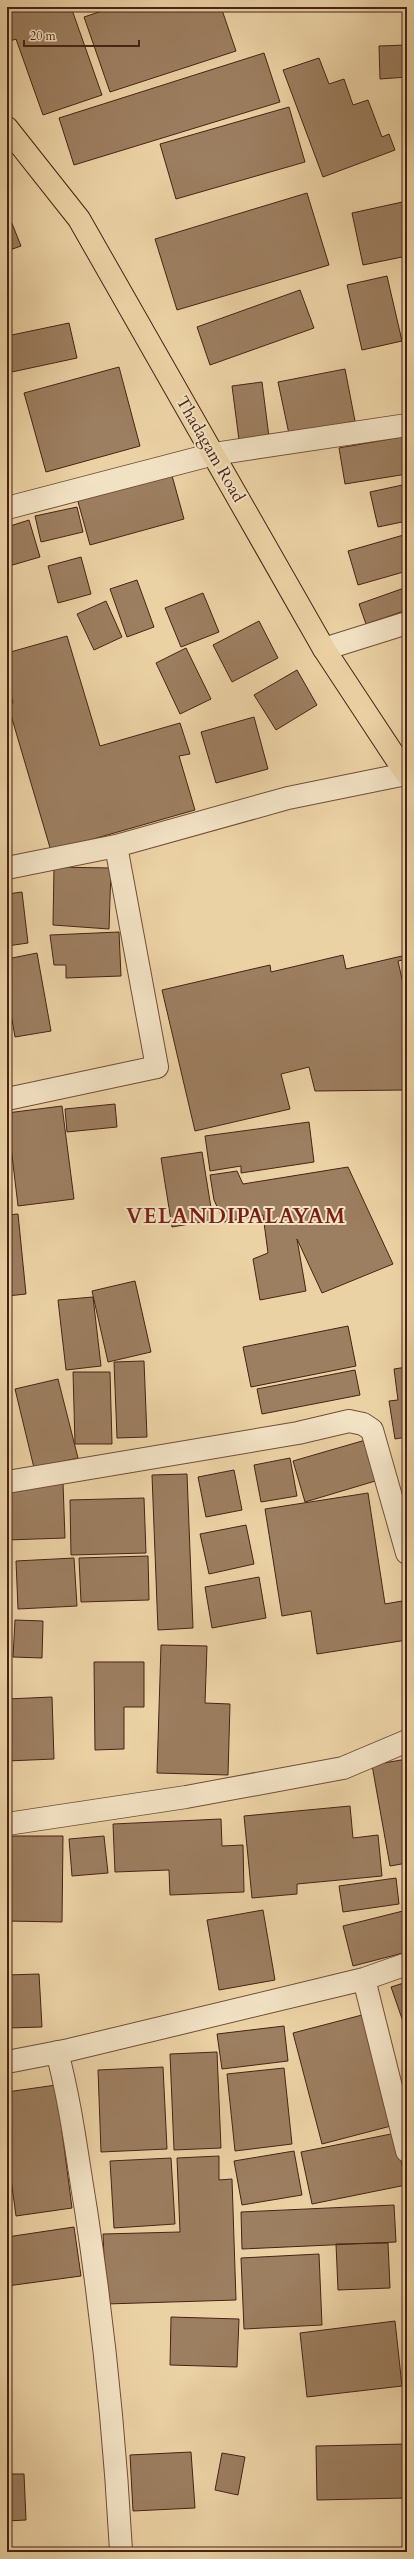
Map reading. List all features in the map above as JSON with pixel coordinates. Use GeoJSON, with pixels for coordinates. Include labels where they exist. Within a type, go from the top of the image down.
{"type":"FeatureCollection","features":[{"type":"Feature","properties":{"kind":"main road","name":"Thadagam Road"},"geometry":{"type":"LineString","coordinates":[[7,128],[79,219],[324,649],[407,774]]}},
{"type":"Feature","properties":{"kind":"street"},"geometry":{"type":"LineString","coordinates":[[7,508],[214,454],[407,425]]}},
{"type":"Feature","properties":{"kind":"street"},"geometry":{"type":"LineString","coordinates":[[324,649],[407,623]]}},
{"type":"Feature","properties":{"kind":"street"},"geometry":{"type":"LineString","coordinates":[[7,868],[116,846],[288,798],[407,774]]}},
{"type":"Feature","properties":{"kind":"street"},"geometry":{"type":"LineString","coordinates":[[7,1099],[157,1067],[116,846]]}},
{"type":"Feature","properties":{"kind":"street"},"geometry":{"type":"LineString","coordinates":[[7,1482],[298,1433],[349,1421],[363,1424],[372,1430],[407,1553]]}},
{"type":"Feature","properties":{"kind":"street"},"geometry":{"type":"LineString","coordinates":[[7,1824],[178,1799],[343,1768],[407,1741]]}},
{"type":"Feature","properties":{"kind":"street"},"geometry":{"type":"LineString","coordinates":[[7,2062],[57,2052],[364,1979],[407,1964]]}},
{"type":"Feature","properties":{"kind":"street"},"geometry":{"type":"LineString","coordinates":[[364,1979],[407,2152]]}},
{"type":"Feature","properties":{"kind":"street"},"geometry":{"type":"LineString","coordinates":[[57,2052],[67,2093],[100,2304],[118,2486],[121,2552]]}},
{"type":"Feature","properties":{"kind":"building"},"geometry":{"type":"Polygon","coordinates":[[[7,7],[71,7],[102,95],[43,115],[16,39],[7,42],[7,7]]]}},
{"type":"Feature","properties":{"kind":"building"},"geometry":{"type":"Polygon","coordinates":[[[114,7],[221,7],[236,51],[110,92],[84,17],[114,7]]]}},
{"type":"Feature","properties":{"kind":"building"},"geometry":{"type":"Polygon","coordinates":[[[407,45],[407,77],[380,79],[379,46],[407,45]]]}},
{"type":"Feature","properties":{"kind":"building"},"geometry":{"type":"Polygon","coordinates":[[[264,53],[280,102],[74,165],[59,118],[264,53]]]}},
{"type":"Feature","properties":{"kind":"building"},"geometry":{"type":"Polygon","coordinates":[[[319,58],[329,84],[344,79],[353,105],[368,100],[382,137],[389,134],[395,150],[323,177],[283,70],[319,58]]]}},
{"type":"Feature","properties":{"kind":"building"},"geometry":{"type":"Polygon","coordinates":[[[289,107],[305,162],[176,199],[160,144],[289,107]]]}},
{"type":"Feature","properties":{"kind":"building"},"geometry":{"type":"Polygon","coordinates":[[[307,193],[329,265],[177,310],[155,239],[307,193]]]}},
{"type":"Feature","properties":{"kind":"building"},"geometry":{"type":"Polygon","coordinates":[[[407,201],[407,256],[363,265],[352,213],[407,201]]]}},
{"type":"Feature","properties":{"kind":"building"},"geometry":{"type":"Polygon","coordinates":[[[7,211],[21,246],[7,251],[7,211]]]}},
{"type":"Feature","properties":{"kind":"building"},"geometry":{"type":"Polygon","coordinates":[[[387,276],[402,341],[362,350],[347,285],[387,276]]]}},
{"type":"Feature","properties":{"kind":"building"},"geometry":{"type":"Polygon","coordinates":[[[300,290],[314,328],[210,365],[197,327],[300,290]]]}},
{"type":"Feature","properties":{"kind":"building"},"geometry":{"type":"Polygon","coordinates":[[[69,323],[77,358],[7,373],[7,336],[69,323]]]}},
{"type":"Feature","properties":{"kind":"building"},"geometry":{"type":"Polygon","coordinates":[[[119,367],[140,446],[46,472],[24,393],[119,367]]]}},
{"type":"Feature","properties":{"kind":"building"},"geometry":{"type":"Polygon","coordinates":[[[345,369],[355,421],[289,434],[278,382],[345,369]]]}},
{"type":"Feature","properties":{"kind":"building"},"geometry":{"type":"Polygon","coordinates":[[[262,382],[269,437],[239,440],[232,386],[262,382]]]}},
{"type":"Feature","properties":{"kind":"building"},"geometry":{"type":"Polygon","coordinates":[[[407,436],[407,474],[345,484],[339,448],[407,436]]]}},
{"type":"Feature","properties":{"kind":"building"},"geometry":{"type":"Polygon","coordinates":[[[171,472],[184,519],[90,545],[77,498],[171,472]]]}},
{"type":"Feature","properties":{"kind":"building"},"geometry":{"type":"Polygon","coordinates":[[[407,484],[407,521],[378,527],[370,492],[407,484]]]}},
{"type":"Feature","properties":{"kind":"building"},"geometry":{"type":"Polygon","coordinates":[[[77,507],[83,532],[41,542],[35,516],[77,507]]]}},
{"type":"Feature","properties":{"kind":"building"},"geometry":{"type":"Polygon","coordinates":[[[29,520],[40,557],[9,566],[7,558],[7,527],[29,520]]]}},
{"type":"Feature","properties":{"kind":"building"},"geometry":{"type":"Polygon","coordinates":[[[407,534],[407,571],[358,585],[348,551],[407,534]]]}},
{"type":"Feature","properties":{"kind":"building"},"geometry":{"type":"Polygon","coordinates":[[[81,557],[91,594],[58,603],[48,566],[81,557]]]}},
{"type":"Feature","properties":{"kind":"building"},"geometry":{"type":"Polygon","coordinates":[[[137,580],[154,627],[127,637],[110,589],[137,580]]]}},
{"type":"Feature","properties":{"kind":"building"},"geometry":{"type":"Polygon","coordinates":[[[407,587],[407,610],[366,624],[359,604],[407,587]]]}},
{"type":"Feature","properties":{"kind":"building"},"geometry":{"type":"Polygon","coordinates":[[[203,593],[219,632],[181,647],[165,608],[203,593]]]}},
{"type":"Feature","properties":{"kind":"building"},"geometry":{"type":"Polygon","coordinates":[[[106,601],[122,637],[94,650],[77,614],[106,601]]]}},
{"type":"Feature","properties":{"kind":"building"},"geometry":{"type":"Polygon","coordinates":[[[259,621],[278,658],[232,682],[213,645],[259,621]]]}},
{"type":"Feature","properties":{"kind":"building"},"geometry":{"type":"Polygon","coordinates":[[[67,636],[100,746],[180,723],[190,754],[179,756],[195,810],[51,851],[8,705],[13,703],[7,682],[7,653],[67,636]]]}},
{"type":"Feature","properties":{"kind":"building"},"geometry":{"type":"Polygon","coordinates":[[[186,648],[211,699],[180,714],[156,663],[186,648]]]}},
{"type":"Feature","properties":{"kind":"building"},"geometry":{"type":"Polygon","coordinates":[[[297,670],[317,705],[276,730],[254,695],[297,670]]]}},
{"type":"Feature","properties":{"kind":"building"},"geometry":{"type":"Polygon","coordinates":[[[254,717],[268,769],[216,783],[201,732],[254,717]]]}},
{"type":"Feature","properties":{"kind":"building"},"geometry":{"type":"Polygon","coordinates":[[[54,867],[111,868],[109,929],[53,925],[54,867]]]}},
{"type":"Feature","properties":{"kind":"building"},"geometry":{"type":"Polygon","coordinates":[[[22,892],[28,943],[7,946],[7,894],[22,892]]]}},
{"type":"Feature","properties":{"kind":"building"},"geometry":{"type":"Polygon","coordinates":[[[119,932],[121,976],[66,978],[66,965],[54,965],[50,935],[119,932]]]}},
{"type":"Feature","properties":{"kind":"building"},"geometry":{"type":"Polygon","coordinates":[[[37,953],[51,1031],[15,1037],[7,991],[7,959],[37,953]]]}},
{"type":"Feature","properties":{"kind":"building"},"geometry":{"type":"Polygon","coordinates":[[[343,955],[346,969],[402,956],[403,960],[398,961],[404,988],[407,988],[407,1090],[315,1091],[309,1067],[281,1074],[290,1109],[195,1131],[162,990],[270,965],[271,972],[343,955]]]}},
{"type":"Feature","properties":{"kind":"building"},"geometry":{"type":"Polygon","coordinates":[[[115,1104],[117,1127],[67,1132],[65,1109],[115,1104]]]}},
{"type":"Feature","properties":{"kind":"building"},"geometry":{"type":"Polygon","coordinates":[[[62,1106],[74,1199],[18,1206],[7,1113],[62,1106]]]}},
{"type":"Feature","properties":{"kind":"building"},"geometry":{"type":"Polygon","coordinates":[[[309,1122],[314,1162],[241,1173],[241,1166],[210,1171],[205,1136],[309,1122]]]}},
{"type":"Feature","properties":{"kind":"building"},"geometry":{"type":"Polygon","coordinates":[[[7,1135],[11,1206],[7,1206],[7,1135]]]}},
{"type":"Feature","properties":{"kind":"building"},"geometry":{"type":"Polygon","coordinates":[[[202,1152],[213,1220],[172,1227],[161,1158],[202,1152]]]}},
{"type":"Feature","properties":{"kind":"building"},"geometry":{"type":"Polygon","coordinates":[[[348,1167],[393,1264],[322,1293],[297,1239],[306,1291],[260,1300],[253,1259],[268,1253],[263,1215],[224,1222],[214,1200],[210,1175],[237,1171],[243,1184],[348,1167]]]}},
{"type":"Feature","properties":{"kind":"building"},"geometry":{"type":"Polygon","coordinates":[[[18,1214],[26,1294],[7,1296],[7,1215],[18,1214]]]}},
{"type":"Feature","properties":{"kind":"building"},"geometry":{"type":"Polygon","coordinates":[[[135,1281],[151,1352],[108,1362],[92,1291],[135,1281]]]}},
{"type":"Feature","properties":{"kind":"building"},"geometry":{"type":"Polygon","coordinates":[[[93,1297],[101,1366],[66,1370],[58,1300],[93,1297]]]}},
{"type":"Feature","properties":{"kind":"building"},"geometry":{"type":"Polygon","coordinates":[[[348,1326],[356,1366],[251,1387],[243,1347],[348,1326]]]}},
{"type":"Feature","properties":{"kind":"building"},"geometry":{"type":"Polygon","coordinates":[[[144,1361],[147,1437],[117,1438],[114,1362],[144,1361]]]}},
{"type":"Feature","properties":{"kind":"building"},"geometry":{"type":"Polygon","coordinates":[[[407,1367],[407,1437],[395,1439],[389,1401],[398,1400],[394,1369],[407,1367]]]}},
{"type":"Feature","properties":{"kind":"building"},"geometry":{"type":"Polygon","coordinates":[[[355,1370],[360,1395],[262,1414],[257,1389],[355,1370]]]}},
{"type":"Feature","properties":{"kind":"building"},"geometry":{"type":"Polygon","coordinates":[[[73,1372],[110,1372],[112,1444],[75,1444],[73,1372]]]}},
{"type":"Feature","properties":{"kind":"building"},"geometry":{"type":"Polygon","coordinates":[[[58,1379],[78,1458],[34,1468],[15,1389],[58,1379]]]}},
{"type":"Feature","properties":{"kind":"building"},"geometry":{"type":"Polygon","coordinates":[[[369,1439],[382,1479],[305,1502],[293,1461],[369,1439]]]}},
{"type":"Feature","properties":{"kind":"building"},"geometry":{"type":"Polygon","coordinates":[[[290,1458],[297,1496],[261,1502],[254,1465],[290,1458]]]}},
{"type":"Feature","properties":{"kind":"building"},"geometry":{"type":"Polygon","coordinates":[[[234,1470],[242,1510],[206,1517],[198,1477],[234,1470]]]}},
{"type":"Feature","properties":{"kind":"building"},"geometry":{"type":"Polygon","coordinates":[[[187,1474],[193,1628],[158,1630],[152,1475],[187,1474]]]}},
{"type":"Feature","properties":{"kind":"building"},"geometry":{"type":"Polygon","coordinates":[[[63,1483],[65,1538],[7,1540],[7,1486],[63,1483]]]}},
{"type":"Feature","properties":{"kind":"building"},"geometry":{"type":"Polygon","coordinates":[[[368,1493],[385,1604],[402,1601],[407,1640],[317,1654],[311,1611],[282,1616],[265,1509],[368,1493]]]}},
{"type":"Feature","properties":{"kind":"building"},"geometry":{"type":"Polygon","coordinates":[[[144,1498],[146,1553],[71,1555],[70,1500],[144,1498]]]}},
{"type":"Feature","properties":{"kind":"building"},"geometry":{"type":"Polygon","coordinates":[[[246,1525],[254,1564],[209,1574],[200,1534],[246,1525]]]}},
{"type":"Feature","properties":{"kind":"building"},"geometry":{"type":"Polygon","coordinates":[[[148,1556],[149,1600],[81,1602],[79,1558],[148,1556]]]}},
{"type":"Feature","properties":{"kind":"building"},"geometry":{"type":"Polygon","coordinates":[[[74,1558],[77,1606],[18,1609],[16,1561],[74,1558]]]}},
{"type":"Feature","properties":{"kind":"building"},"geometry":{"type":"Polygon","coordinates":[[[259,1577],[266,1618],[212,1628],[205,1587],[259,1577]]]}},
{"type":"Feature","properties":{"kind":"building"},"geometry":{"type":"Polygon","coordinates":[[[15,1620],[43,1621],[42,1658],[13,1657],[15,1620]]]}},
{"type":"Feature","properties":{"kind":"building"},"geometry":{"type":"Polygon","coordinates":[[[161,1645],[207,1646],[205,1703],[230,1704],[228,1775],[157,1773],[161,1645]]]}},
{"type":"Feature","properties":{"kind":"building"},"geometry":{"type":"Polygon","coordinates":[[[94,1662],[144,1662],[144,1707],[124,1707],[124,1749],[95,1750],[94,1662]]]}},
{"type":"Feature","properties":{"kind":"building"},"geometry":{"type":"Polygon","coordinates":[[[52,1697],[54,1759],[7,1761],[7,1699],[52,1697]]]}},
{"type":"Feature","properties":{"kind":"building"},"geometry":{"type":"Polygon","coordinates":[[[407,1759],[407,1863],[390,1866],[372,1765],[407,1759]]]}},
{"type":"Feature","properties":{"kind":"building"},"geometry":{"type":"Polygon","coordinates":[[[350,1806],[353,1838],[378,1835],[382,1876],[297,1884],[297,1894],[252,1898],[244,1816],[350,1806]]]}},
{"type":"Feature","properties":{"kind":"building"},"geometry":{"type":"Polygon","coordinates":[[[221,1819],[222,1846],[243,1845],[244,1892],[170,1895],[169,1870],[115,1872],[113,1824],[221,1819]]]}},
{"type":"Feature","properties":{"kind":"building"},"geometry":{"type":"Polygon","coordinates":[[[7,1836],[63,1836],[62,1922],[7,1921],[7,1836]]]}},
{"type":"Feature","properties":{"kind":"building"},"geometry":{"type":"Polygon","coordinates":[[[104,1836],[108,1873],[72,1876],[69,1839],[104,1836]]]}},
{"type":"Feature","properties":{"kind":"building"},"geometry":{"type":"Polygon","coordinates":[[[396,1878],[399,1904],[343,1912],[339,1886],[396,1878]]]}},
{"type":"Feature","properties":{"kind":"building"},"geometry":{"type":"Polygon","coordinates":[[[263,1910],[275,1980],[219,1990],[207,1920],[263,1910]]]}},
{"type":"Feature","properties":{"kind":"building"},"geometry":{"type":"Polygon","coordinates":[[[407,1910],[407,1952],[353,1966],[343,1926],[407,1910]]]}},
{"type":"Feature","properties":{"kind":"building"},"geometry":{"type":"Polygon","coordinates":[[[39,1974],[42,2027],[7,2028],[7,1975],[39,1974]]]}},
{"type":"Feature","properties":{"kind":"building"},"geometry":{"type":"Polygon","coordinates":[[[407,1982],[407,2033],[391,1987],[407,1982]]]}},
{"type":"Feature","properties":{"kind":"building"},"geometry":{"type":"Polygon","coordinates":[[[362,2015],[391,2126],[322,2144],[293,2033],[362,2015]]]}},
{"type":"Feature","properties":{"kind":"building"},"geometry":{"type":"Polygon","coordinates":[[[284,2026],[288,2061],[222,2069],[217,2034],[284,2026]]]}},
{"type":"Feature","properties":{"kind":"building"},"geometry":{"type":"Polygon","coordinates":[[[217,2052],[221,2148],[174,2150],[170,2054],[217,2052]]]}},
{"type":"Feature","properties":{"kind":"building"},"geometry":{"type":"Polygon","coordinates":[[[163,2067],[167,2149],[101,2152],[98,2070],[163,2067]]]}},
{"type":"Feature","properties":{"kind":"building"},"geometry":{"type":"Polygon","coordinates":[[[284,2068],[292,2144],[235,2151],[227,2074],[284,2068]]]}},
{"type":"Feature","properties":{"kind":"building"},"geometry":{"type":"Polygon","coordinates":[[[56,2085],[72,2208],[16,2216],[7,2150],[7,2092],[56,2085]]]}},
{"type":"Feature","properties":{"kind":"building"},"geometry":{"type":"Polygon","coordinates":[[[396,2133],[406,2185],[312,2204],[301,2152],[396,2133]]]}},
{"type":"Feature","properties":{"kind":"building"},"geometry":{"type":"Polygon","coordinates":[[[294,2151],[302,2195],[242,2205],[234,2161],[294,2151]]]}},
{"type":"Feature","properties":{"kind":"building"},"geometry":{"type":"Polygon","coordinates":[[[219,2156],[219,2180],[232,2179],[236,2300],[106,2304],[103,2234],[180,2232],[177,2158],[219,2156]]]}},
{"type":"Feature","properties":{"kind":"building"},"geometry":{"type":"Polygon","coordinates":[[[171,2158],[175,2224],[114,2228],[110,2161],[171,2158]]]}},
{"type":"Feature","properties":{"kind":"building"},"geometry":{"type":"Polygon","coordinates":[[[394,2205],[396,2242],[242,2249],[241,2212],[394,2205]]]}},
{"type":"Feature","properties":{"kind":"building"},"geometry":{"type":"Polygon","coordinates":[[[74,2227],[81,2276],[7,2286],[7,2237],[74,2227]]]}},
{"type":"Feature","properties":{"kind":"building"},"geometry":{"type":"Polygon","coordinates":[[[388,2243],[390,2288],[338,2290],[336,2244],[388,2243]]]}},
{"type":"Feature","properties":{"kind":"building"},"geometry":{"type":"Polygon","coordinates":[[[319,2254],[322,2325],[244,2329],[241,2258],[319,2254]]]}},
{"type":"Feature","properties":{"kind":"building"},"geometry":{"type":"Polygon","coordinates":[[[171,2317],[239,2319],[237,2367],[170,2365],[171,2317]]]}},
{"type":"Feature","properties":{"kind":"building"},"geometry":{"type":"Polygon","coordinates":[[[395,2321],[402,2386],[307,2397],[300,2333],[395,2321]]]}},
{"type":"Feature","properties":{"kind":"building"},"geometry":{"type":"Polygon","coordinates":[[[407,2444],[407,2498],[317,2500],[316,2446],[407,2444]]]}},
{"type":"Feature","properties":{"kind":"building"},"geometry":{"type":"Polygon","coordinates":[[[191,2452],[195,2508],[133,2511],[130,2455],[191,2452]]]}},
{"type":"Feature","properties":{"kind":"building"},"geometry":{"type":"Polygon","coordinates":[[[222,2453],[245,2457],[238,2495],[215,2490],[222,2453]]]}},
{"type":"Feature","properties":{"kind":"building"},"geometry":{"type":"Polygon","coordinates":[[[7,2474],[24,2474],[26,2520],[7,2521],[7,2474]]]}},
{"type":"Feature","properties":{"kind":"district","name":"VELANDIPALAYAM"},"geometry":{"type":"Point","coordinates":[236,1216]}}]}
